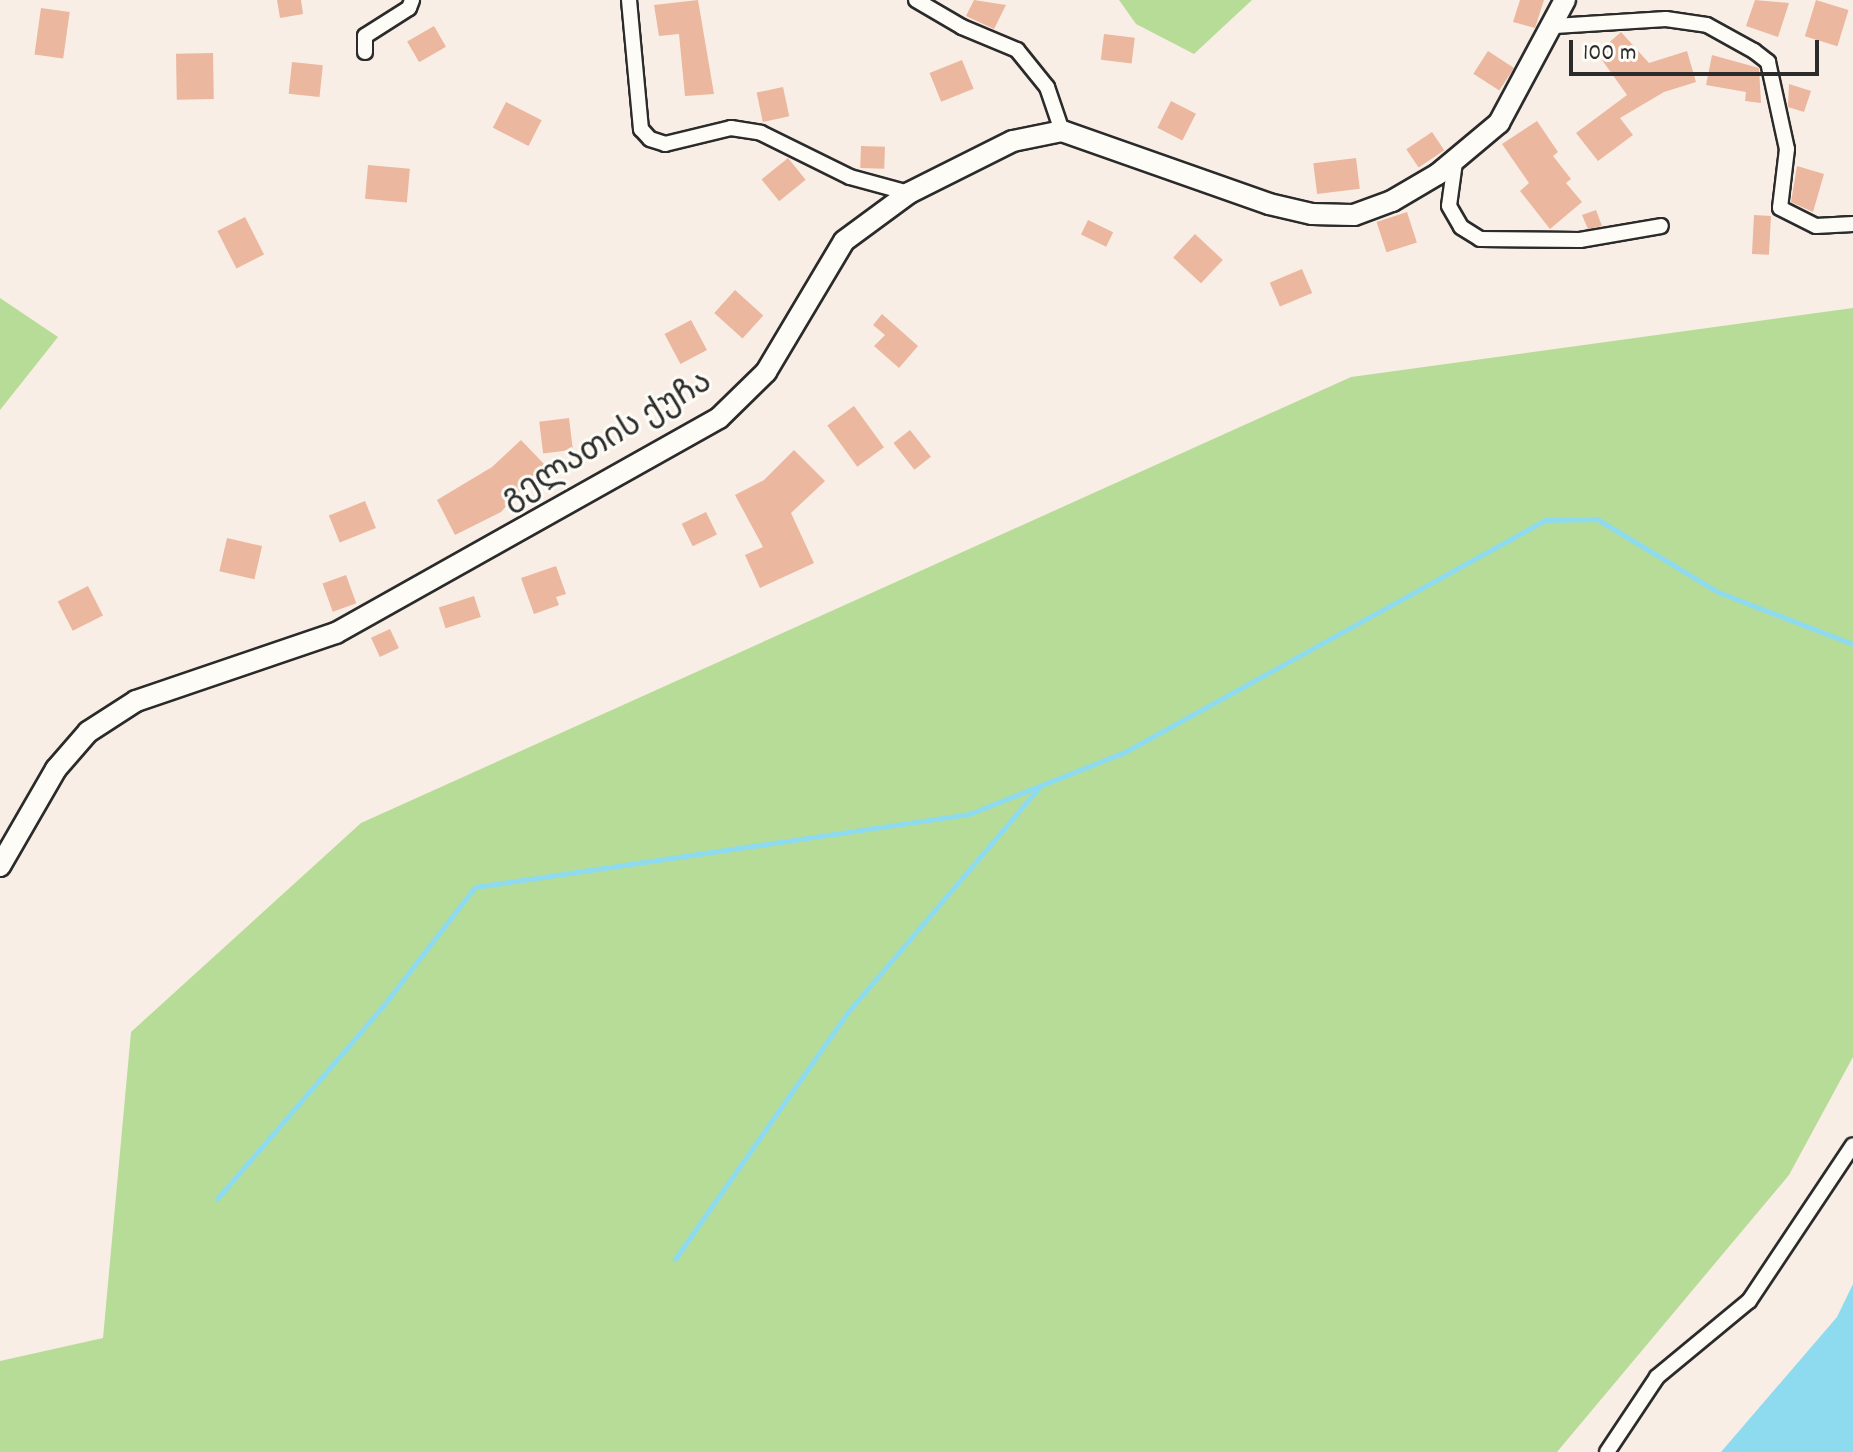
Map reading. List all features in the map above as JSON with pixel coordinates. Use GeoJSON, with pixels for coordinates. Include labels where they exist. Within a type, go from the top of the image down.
{"type":"FeatureCollection","features":[{"type":"Feature","properties":{"kind":"main road"},"geometry":{"type":"LineString","coordinates":[[1062,131],[1269,204],[1312,214],[1354,215],[1392,201],[1455,162],[1499,123],[1555,26],[1565,0]]}},
{"type":"Feature","properties":{"kind":"main road","name":"გელათის ქუჩა"},"geometry":{"type":"LineString","coordinates":[[0,866],[56,769],[88,732],[136,701],[336,633],[719,418],[766,372],[844,241],[909,193],[1013,141],[1062,131]]}},
{"type":"Feature","properties":{"kind":"street"},"geometry":{"type":"LineString","coordinates":[[365,52],[365,36],[409,8],[412,0]]}},
{"type":"Feature","properties":{"kind":"street"},"geometry":{"type":"LineString","coordinates":[[629,0],[641,129],[650,139],[665,144],[731,128],[761,133],[850,177],[909,193]]}},
{"type":"Feature","properties":{"kind":"street"},"geometry":{"type":"LineString","coordinates":[[916,0],[1017,50],[1047,87],[1062,131]]}},
{"type":"Feature","properties":{"kind":"street"},"geometry":{"type":"LineString","coordinates":[[1555,26],[1666,19],[1707,25],[1754,51],[1768,62],[1787,149],[1780,208],[1816,226],[1853,224]]}},
{"type":"Feature","properties":{"kind":"street"},"geometry":{"type":"LineString","coordinates":[[1455,162],[1449,206],[1461,227],[1480,239],[1580,240],[1661,226]]}},
{"type":"Feature","properties":{"kind":"street"},"geometry":{"type":"LineString","coordinates":[[1607,1452],[1657,1377],[1749,1301],[1853,1145]]}},
{"type":"Feature","properties":{"kind":"green space"},"geometry":{"type":"Polygon","coordinates":[[[1119,0],[1252,0],[1194,54],[1136,24],[1119,0]]]}},
{"type":"Feature","properties":{"kind":"green space"},"geometry":{"type":"Polygon","coordinates":[[[0,298],[58,337],[0,410],[0,298]]]}},
{"type":"Feature","properties":{"kind":"green space"},"geometry":{"type":"Polygon","coordinates":[[[1853,308],[1853,1057],[1789,1175],[1557,1452],[0,1452],[0,1361],[103,1338],[131,1032],[361,823],[1351,377],[1853,308]]]}},
{"type":"Feature","properties":{"kind":"water"},"geometry":{"type":"Polygon","coordinates":[[[1853,1284],[1853,1452],[1721,1452],[1837,1317],[1853,1284]]]}},
{"type":"Feature","properties":{"kind":"building"},"geometry":{"type":"Polygon","coordinates":[[[277,0],[301,0],[303,14],[280,18],[277,0]]]}},
{"type":"Feature","properties":{"kind":"building"},"geometry":{"type":"Polygon","coordinates":[[[698,0],[714,94],[685,96],[679,34],[659,36],[654,5],[698,0]]]}},
{"type":"Feature","properties":{"kind":"building"},"geometry":{"type":"Polygon","coordinates":[[[974,0],[1006,5],[994,29],[966,16],[974,0]]]}},
{"type":"Feature","properties":{"kind":"building"},"geometry":{"type":"Polygon","coordinates":[[[1520,0],[1544,0],[1535,28],[1513,22],[1520,0]]]}},
{"type":"Feature","properties":{"kind":"building"},"geometry":{"type":"Polygon","coordinates":[[[1755,0],[1789,3],[1778,37],[1746,26],[1755,0]]]}},
{"type":"Feature","properties":{"kind":"building"},"geometry":{"type":"Polygon","coordinates":[[[1816,0],[1849,10],[1837,46],[1805,36],[1816,0]]]}},
{"type":"Feature","properties":{"kind":"building"},"geometry":{"type":"Polygon","coordinates":[[[41,8],[70,12],[63,59],[34,55],[41,8]]]}},
{"type":"Feature","properties":{"kind":"building"},"geometry":{"type":"Polygon","coordinates":[[[434,26],[446,47],[419,62],[407,42],[434,26]]]}},
{"type":"Feature","properties":{"kind":"building"},"geometry":{"type":"Polygon","coordinates":[[[1621,32],[1649,63],[1687,51],[1696,82],[1664,92],[1620,118],[1633,135],[1598,161],[1576,133],[1627,95],[1597,53],[1621,32]]]}},
{"type":"Feature","properties":{"kind":"building"},"geometry":{"type":"Polygon","coordinates":[[[1104,34],[1135,38],[1132,64],[1101,60],[1104,34]]]}},
{"type":"Feature","properties":{"kind":"building"},"geometry":{"type":"Polygon","coordinates":[[[1488,51],[1514,68],[1499,91],[1473,74],[1488,51]]]}},
{"type":"Feature","properties":{"kind":"building"},"geometry":{"type":"Polygon","coordinates":[[[213,53],[214,99],[177,100],[176,54],[213,53]]]}},
{"type":"Feature","properties":{"kind":"building"},"geometry":{"type":"Polygon","coordinates":[[[1712,55],[1759,68],[1761,103],[1745,101],[1746,92],[1706,85],[1712,55]]]}},
{"type":"Feature","properties":{"kind":"building"},"geometry":{"type":"Polygon","coordinates":[[[962,60],[974,89],[941,102],[930,73],[962,60]]]}},
{"type":"Feature","properties":{"kind":"building"},"geometry":{"type":"Polygon","coordinates":[[[292,62],[323,65],[319,97],[289,94],[292,62]]]}},
{"type":"Feature","properties":{"kind":"building"},"geometry":{"type":"Polygon","coordinates":[[[1789,84],[1811,91],[1804,112],[1788,107],[1789,84]]]}},
{"type":"Feature","properties":{"kind":"building"},"geometry":{"type":"Polygon","coordinates":[[[783,87],[789,116],[763,122],[757,93],[783,87]]]}},
{"type":"Feature","properties":{"kind":"building"},"geometry":{"type":"Polygon","coordinates":[[[1171,101],[1196,114],[1182,140],[1157,128],[1171,101]]]}},
{"type":"Feature","properties":{"kind":"building"},"geometry":{"type":"Polygon","coordinates":[[[506,102],[542,120],[528,146],[493,128],[506,102]]]}},
{"type":"Feature","properties":{"kind":"building"},"geometry":{"type":"Polygon","coordinates":[[[1537,121],[1558,152],[1553,156],[1571,179],[1566,183],[1582,202],[1550,229],[1520,191],[1529,183],[1502,144],[1537,121]]]}},
{"type":"Feature","properties":{"kind":"building"},"geometry":{"type":"Polygon","coordinates":[[[1432,132],[1444,150],[1419,168],[1406,149],[1432,132]]]}},
{"type":"Feature","properties":{"kind":"building"},"geometry":{"type":"Polygon","coordinates":[[[861,146],[885,147],[884,169],[860,168],[861,146]]]}},
{"type":"Feature","properties":{"kind":"building"},"geometry":{"type":"Polygon","coordinates":[[[788,158],[806,180],[779,201],[762,179],[788,158]]]}},
{"type":"Feature","properties":{"kind":"building"},"geometry":{"type":"Polygon","coordinates":[[[1356,158],[1360,189],[1317,194],[1313,163],[1356,158]]]}},
{"type":"Feature","properties":{"kind":"building"},"geometry":{"type":"Polygon","coordinates":[[[368,165],[410,169],[407,203],[365,199],[368,165]]]}},
{"type":"Feature","properties":{"kind":"building"},"geometry":{"type":"Polygon","coordinates":[[[1797,166],[1824,174],[1813,212],[1791,202],[1797,166]]]}},
{"type":"Feature","properties":{"kind":"building"},"geometry":{"type":"Polygon","coordinates":[[[1596,210],[1602,226],[1588,229],[1582,215],[1596,210]]]}},
{"type":"Feature","properties":{"kind":"building"},"geometry":{"type":"Polygon","coordinates":[[[1407,212],[1417,242],[1386,252],[1377,222],[1407,212]]]}},
{"type":"Feature","properties":{"kind":"building"},"geometry":{"type":"Polygon","coordinates":[[[1754,215],[1771,216],[1769,255],[1752,254],[1754,215]]]}},
{"type":"Feature","properties":{"kind":"building"},"geometry":{"type":"Polygon","coordinates":[[[245,217],[264,254],[236,268],[217,231],[245,217]]]}},
{"type":"Feature","properties":{"kind":"building"},"geometry":{"type":"Polygon","coordinates":[[[1088,220],[1113,232],[1106,247],[1081,234],[1088,220]]]}},
{"type":"Feature","properties":{"kind":"building"},"geometry":{"type":"Polygon","coordinates":[[[1195,234],[1223,260],[1201,283],[1173,257],[1195,234]]]}},
{"type":"Feature","properties":{"kind":"building"},"geometry":{"type":"Polygon","coordinates":[[[1302,269],[1312,293],[1280,307],[1270,283],[1302,269]]]}},
{"type":"Feature","properties":{"kind":"building"},"geometry":{"type":"Polygon","coordinates":[[[735,290],[763,315],[742,338],[714,313],[735,290]]]}},
{"type":"Feature","properties":{"kind":"building"},"geometry":{"type":"Polygon","coordinates":[[[882,314],[918,346],[899,368],[874,346],[885,335],[873,325],[882,314]]]}},
{"type":"Feature","properties":{"kind":"building"},"geometry":{"type":"Polygon","coordinates":[[[691,320],[707,350],[680,364],[665,334],[691,320]]]}},
{"type":"Feature","properties":{"kind":"building"},"geometry":{"type":"Polygon","coordinates":[[[854,406],[884,447],[857,467],[827,425],[854,406]]]}},
{"type":"Feature","properties":{"kind":"building"},"geometry":{"type":"Polygon","coordinates":[[[569,418],[573,450],[543,453],[539,422],[569,418]]]}},
{"type":"Feature","properties":{"kind":"building"},"geometry":{"type":"Polygon","coordinates":[[[910,430],[931,457],[914,470],[893,443],[910,430]]]}},
{"type":"Feature","properties":{"kind":"building"},"geometry":{"type":"Polygon","coordinates":[[[521,440],[544,464],[501,512],[455,535],[437,500],[492,467],[521,440]]]}},
{"type":"Feature","properties":{"kind":"building"},"geometry":{"type":"Polygon","coordinates":[[[794,450],[825,481],[791,513],[814,563],[760,588],[745,555],[763,547],[735,495],[764,480],[794,450]]]}},
{"type":"Feature","properties":{"kind":"building"},"geometry":{"type":"Polygon","coordinates":[[[365,501],[376,528],[340,542],[329,516],[365,501]]]}},
{"type":"Feature","properties":{"kind":"building"},"geometry":{"type":"Polygon","coordinates":[[[706,512],[717,534],[693,546],[682,524],[706,512]]]}},
{"type":"Feature","properties":{"kind":"building"},"geometry":{"type":"Polygon","coordinates":[[[227,538],[262,546],[254,579],[219,571],[227,538]]]}},
{"type":"Feature","properties":{"kind":"building"},"geometry":{"type":"Polygon","coordinates":[[[556,566],[566,594],[556,597],[559,605],[534,614],[521,578],[556,566]]]}},
{"type":"Feature","properties":{"kind":"building"},"geometry":{"type":"Polygon","coordinates":[[[346,575],[356,603],[333,612],[323,584],[346,575]]]}},
{"type":"Feature","properties":{"kind":"building"},"geometry":{"type":"Polygon","coordinates":[[[88,586],[103,615],[73,631],[58,601],[88,586]]]}},
{"type":"Feature","properties":{"kind":"building"},"geometry":{"type":"Polygon","coordinates":[[[474,596],[481,617],[446,628],[439,607],[474,596]]]}},
{"type":"Feature","properties":{"kind":"building"},"geometry":{"type":"Polygon","coordinates":[[[390,629],[399,648],[380,657],[371,638],[390,629]]]}},
{"type":"Feature","properties":{"kind":"waterway"},"geometry":{"type":"LineString","coordinates":[[217,1199],[383,1006],[475,887],[969,814],[1125,752],[1546,520],[1597,519],[1718,592],[1853,644]]}},
{"type":"Feature","properties":{"kind":"waterway"},"geometry":{"type":"LineString","coordinates":[[675,1259],[848,1012],[1038,789]]}}]}
